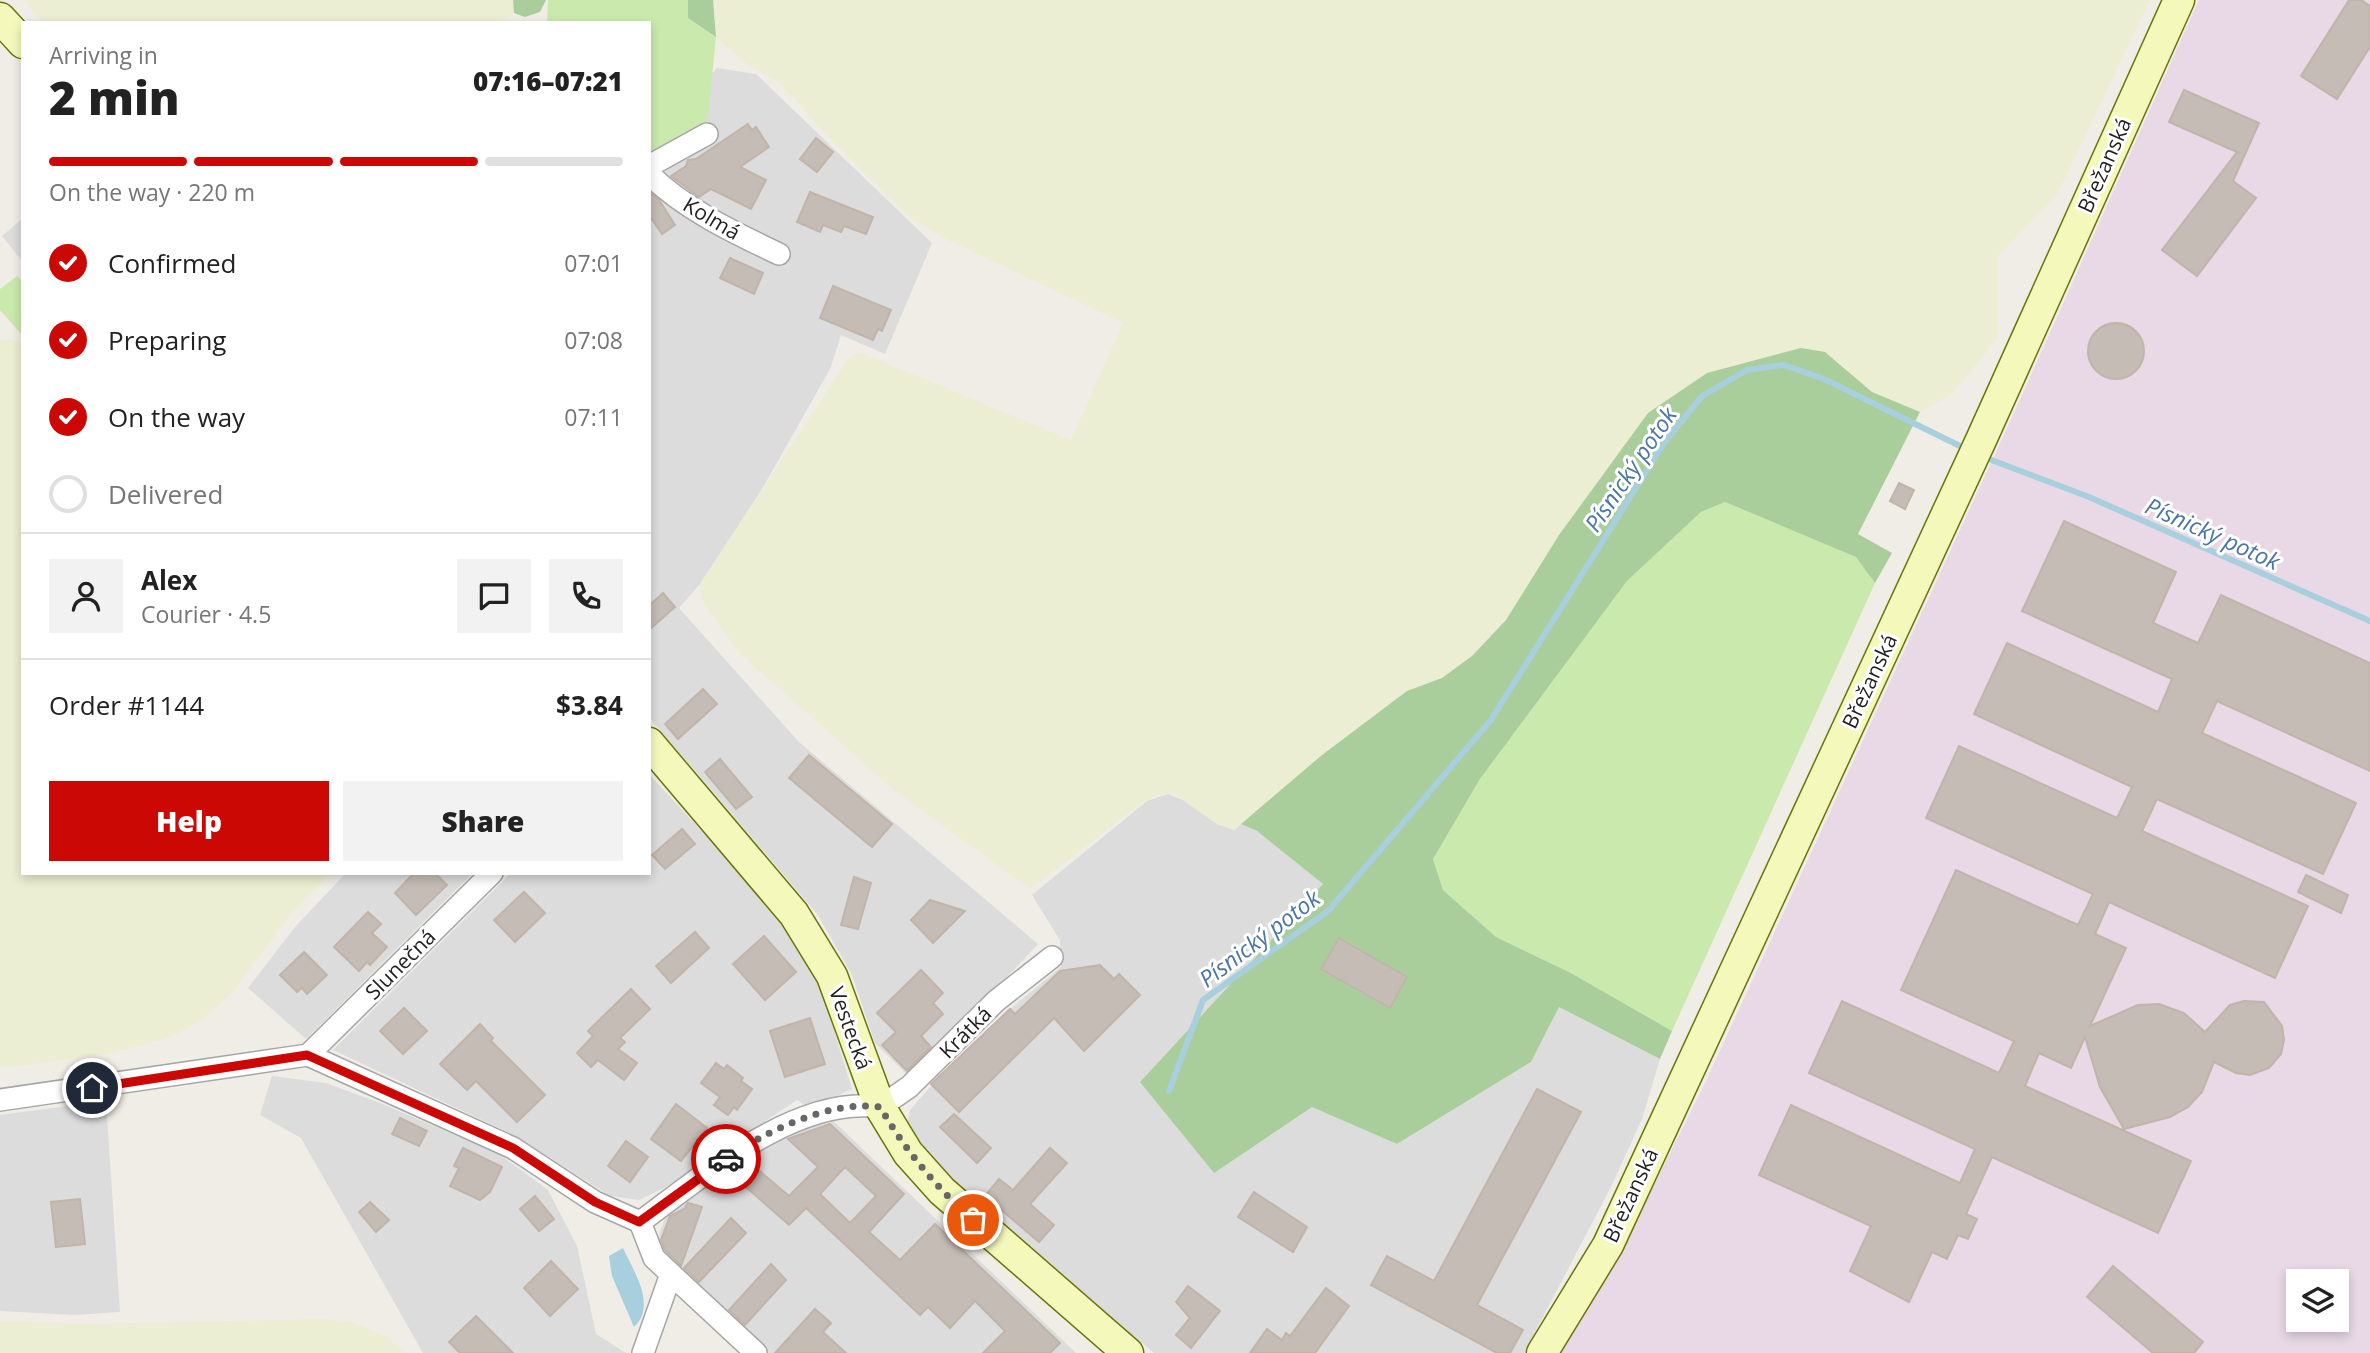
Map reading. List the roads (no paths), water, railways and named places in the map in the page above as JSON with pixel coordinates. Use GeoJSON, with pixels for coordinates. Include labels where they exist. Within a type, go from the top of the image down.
{"type":"FeatureCollection","features":[{"type":"Feature","properties":{"kind":"street","name":"Břežanská"},"geometry":{"type":"LineString","coordinates":[[1542,1353],[1608,1245],[1975,453],[2179,0]]}},
{"type":"Feature","properties":{"kind":"street"},"geometry":{"type":"LineString","coordinates":[[0,18],[21,41]]}},
{"type":"Feature","properties":{"kind":"street"},"geometry":{"type":"LineString","coordinates":[[651,165],[707,134]]}},
{"type":"Feature","properties":{"kind":"street","name":"Kolmá"},"geometry":{"type":"LineString","coordinates":[[651,176],[663,188],[741,236],[779,254]]}},
{"type":"Feature","properties":{"kind":"street","name":"Vestecká"},"geometry":{"type":"LineString","coordinates":[[651,745],[794,914],[832,976],[880,1107],[908,1153],[942,1192],[1128,1353]]}},
{"type":"Feature","properties":{"kind":"street","name":"Slunečná"},"geometry":{"type":"LineString","coordinates":[[307,1055],[490,875]]}},
{"type":"Feature","properties":{"kind":"street","name":"Krátká"},"geometry":{"type":"LineString","coordinates":[[880,1107],[909,1087],[996,1001],[1052,957]]}},
{"type":"Feature","properties":{"kind":"street"},"geometry":{"type":"LineString","coordinates":[[0,1100],[307,1055],[513,1148],[595,1202],[639,1222],[654,1258],[756,1353]]}},
{"type":"Feature","properties":{"kind":"street"},"geometry":{"type":"LineString","coordinates":[[639,1222],[736,1152],[814,1114],[863,1104],[880,1107]]}},
{"type":"Feature","properties":{"kind":"street"},"geometry":{"type":"LineString","coordinates":[[643,1353],[671,1274]]}},
{"type":"Feature","properties":{"kind":"water"},"geometry":{"type":"Polygon","coordinates":[[[623,1248],[644,1299],[641,1318],[634,1327],[612,1276],[609,1256],[623,1248]]]}},
{"type":"Feature","properties":{"kind":"waterway","name":"Písnický potok"},"geometry":{"type":"LineString","coordinates":[[1169,1091],[1203,1000],[1328,911],[1491,720],[1664,443],[1702,396],[1747,370],[1784,365],[1824,379],[1968,450]]}},
{"type":"Feature","properties":{"kind":"waterway","name":"Písnický potok"},"geometry":{"type":"LineString","coordinates":[[1981,456],[2089,497],[2370,621]]}}]}
